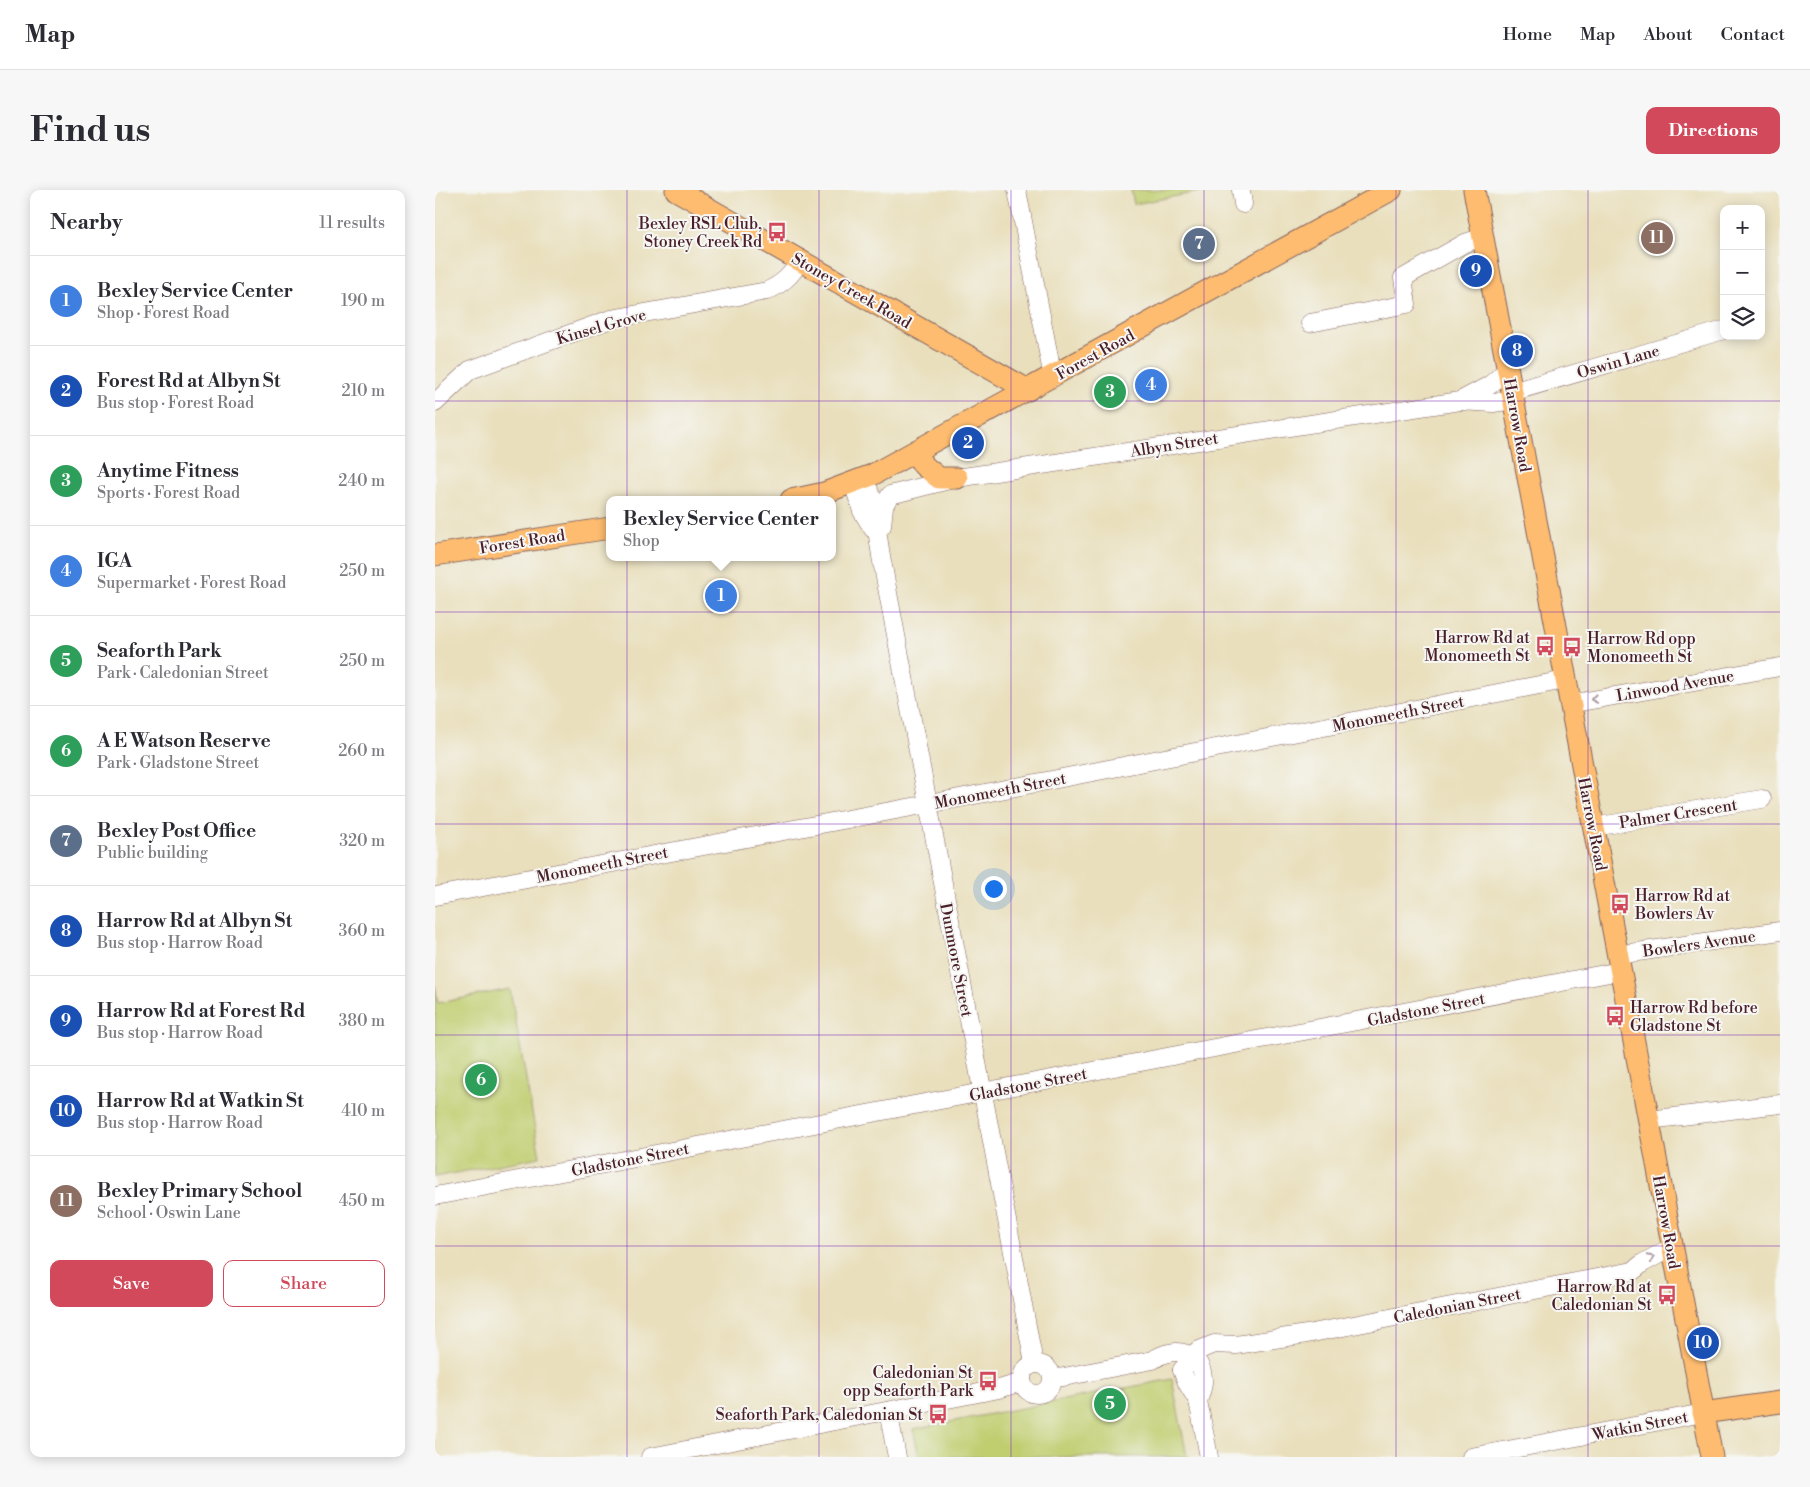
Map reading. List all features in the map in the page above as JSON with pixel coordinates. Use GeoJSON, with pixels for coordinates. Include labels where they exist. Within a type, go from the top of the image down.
{"type":"FeatureCollection","features":[{"type":"Feature","properties":{"kind":"main road","name":"Stoney Creek Road"},"geometry":{"type":"LineString","coordinates":[[676,190],[1028,390]]}},
{"type":"Feature","properties":{"kind":"main road","name":"Forest Road"},"geometry":{"type":"LineString","coordinates":[[810,496],[859,481],[923,448],[1391,190]]}},
{"type":"Feature","properties":{"kind":"main road","name":"Harrow Road"},"geometry":{"type":"LineString","coordinates":[[1474,190],[1569,704],[1594,827],[1671,1247],[1712,1457]]}},
{"type":"Feature","properties":{"kind":"main road"},"geometry":{"type":"LineString","coordinates":[[923,448],[942,467],[957,478]]}},
{"type":"Feature","properties":{"kind":"main road","name":"Forest Road"},"geometry":{"type":"LineString","coordinates":[[435,555],[606,529]]}},
{"type":"Feature","properties":{"kind":"main road","name":"Watkin Street"},"geometry":{"type":"LineString","coordinates":[[1703,1413],[1780,1402]]}},
{"type":"Feature","properties":{"kind":"street"},"geometry":{"type":"LineString","coordinates":[[1017,190],[1053,378]]}},
{"type":"Feature","properties":{"kind":"street"},"geometry":{"type":"LineString","coordinates":[[1310,323],[1407,304],[1403,278],[1465,244],[1483,237]]}},
{"type":"Feature","properties":{"kind":"street","name":"Kinsel Grove"},"geometry":{"type":"LineString","coordinates":[[435,403],[471,370],[479,366],[611,319],[767,291],[781,284],[793,273],[800,261]]}},
{"type":"Feature","properties":{"kind":"street","name":"Oswin Lane"},"geometry":{"type":"LineString","coordinates":[[1513,396],[1720,331]]}},
{"type":"Feature","properties":{"kind":"street","name":"Albyn Street"},"geometry":{"type":"LineString","coordinates":[[1460,401],[1490,385],[1508,369]]}},
{"type":"Feature","properties":{"kind":"street","name":"Albyn Street"},"geometry":{"type":"LineString","coordinates":[[890,495],[957,478],[1460,401],[1493,403],[1513,396]]}},
{"type":"Feature","properties":{"kind":"street","name":"Dunmore Street"},"geometry":{"type":"LineString","coordinates":[[859,481],[862,511],[874,530],[881,556],[1034,1363]]}},
{"type":"Feature","properties":{"kind":"street","name":"Dunmore Street"},"geometry":{"type":"LineString","coordinates":[[881,556],[883,510],[890,495]]}},
{"type":"Feature","properties":{"kind":"street","name":"Linwood Avenue"},"geometry":{"type":"LineString","coordinates":[[1569,704],[1780,667]]}},
{"type":"Feature","properties":{"kind":"street","name":"Monomeeth Street"},"geometry":{"type":"LineString","coordinates":[[435,896],[928,804],[1565,680]]}},
{"type":"Feature","properties":{"kind":"street","name":"Palmer Crescent"},"geometry":{"type":"LineString","coordinates":[[1594,827],[1762,799]]}},
{"type":"Feature","properties":{"kind":"street","name":"Bowlers Avenue"},"geometry":{"type":"LineString","coordinates":[[1619,963],[1780,931]]}},
{"type":"Feature","properties":{"kind":"street","name":"Gladstone Street"},"geometry":{"type":"LineString","coordinates":[[435,1196],[982,1093],[1619,963]]}},
{"type":"Feature","properties":{"kind":"street"},"geometry":{"type":"LineString","coordinates":[[1649,1120],[1780,1104]]}},
{"type":"Feature","properties":{"kind":"street","name":"Caledonian Street"},"geometry":{"type":"LineString","coordinates":[[1193,1363],[1205,1346],[1214,1344],[1236,1344],[1307,1334],[1633,1271],[1643,1262],[1671,1247]]}},
{"type":"Feature","properties":{"kind":"street"},"geometry":{"type":"LineString","coordinates":[[1053,1379],[1153,1360],[1164,1353],[1180,1352],[1193,1363],[1203,1383],[1198,1401],[1209,1457]]}},
{"type":"Feature","properties":{"kind":"street"},"geometry":{"type":"LineString","coordinates":[[1034,1363],[1047,1366],[1053,1379],[1048,1390],[1040,1394],[1027,1390],[1022,1382],[1023,1372],[1034,1363]]}},
{"type":"Feature","properties":{"kind":"street"},"geometry":{"type":"LineString","coordinates":[[650,1457],[999,1389],[1022,1382]]}},
{"type":"Feature","properties":{"kind":"street"},"geometry":{"type":"LineString","coordinates":[[888,1411],[897,1457]]}},
{"type":"Feature","properties":{"kind":"street","name":"Watkin Street"},"geometry":{"type":"LineString","coordinates":[[1471,1457],[1703,1413]]}},
{"type":"Feature","properties":{"kind":"green space"},"geometry":{"type":"Polygon","coordinates":[[[1131,190],[1210,190],[1134,204],[1131,190]]]}},
{"type":"Feature","properties":{"kind":"green space"},"geometry":{"type":"Polygon","coordinates":[[[435,985],[438,1003],[510,989],[540,1157],[435,1177],[435,985]]]}},
{"type":"Feature","properties":{"kind":"green space"},"geometry":{"type":"Polygon","coordinates":[[[1172,1379],[1187,1457],[919,1457],[913,1429],[1172,1379]]]}},
{"type":"Feature","properties":{"kind":"place","name":"Bexley RSL Club, Stoney Creek Rd"},"geometry":{"type":"Point","coordinates":[777,232]}},
{"type":"Feature","properties":{"kind":"place","name":"Bexley Primary School"},"geometry":{"type":"Point","coordinates":[1657,238]}},
{"type":"Feature","properties":{"kind":"place","name":"Bexley Post Office"},"geometry":{"type":"Point","coordinates":[1199,244]}},
{"type":"Feature","properties":{"kind":"place","name":"Harrow Rd at Forest Rd"},"geometry":{"type":"Point","coordinates":[1476,271]}},
{"type":"Feature","properties":{"kind":"place","name":"Harrow Rd at Albyn St"},"geometry":{"type":"Point","coordinates":[1517,351]}},
{"type":"Feature","properties":{"kind":"place","name":"IGA"},"geometry":{"type":"Point","coordinates":[1151,385]}},
{"type":"Feature","properties":{"kind":"place","name":"Anytime Fitness"},"geometry":{"type":"Point","coordinates":[1110,392]}},
{"type":"Feature","properties":{"kind":"place","name":"Forest Rd at Albyn St"},"geometry":{"type":"Point","coordinates":[968,443]}},
{"type":"Feature","properties":{"kind":"place","name":"Bexley Service Center"},"geometry":{"type":"Point","coordinates":[721,596]}},
{"type":"Feature","properties":{"kind":"place","name":"Harrow Rd at Monomeeth St"},"geometry":{"type":"Point","coordinates":[1545,646]}},
{"type":"Feature","properties":{"kind":"place","name":"Harrow Rd opp Monomeeth St"},"geometry":{"type":"Point","coordinates":[1572,647]}},
{"type":"Feature","properties":{"kind":"place","name":"Harrow Rd at Bowlers Av"},"geometry":{"type":"Point","coordinates":[1620,904]}},
{"type":"Feature","properties":{"kind":"place","name":"Harrow Rd before Gladstone St"},"geometry":{"type":"Point","coordinates":[1615,1016]}},
{"type":"Feature","properties":{"kind":"place","name":"A E Watson Reserve"},"geometry":{"type":"Point","coordinates":[481,1080]}},
{"type":"Feature","properties":{"kind":"place","name":"Harrow Rd at Caledonian St"},"geometry":{"type":"Point","coordinates":[1667,1295]}},
{"type":"Feature","properties":{"kind":"place","name":"Harrow Rd at Watkin St"},"geometry":{"type":"Point","coordinates":[1703,1343]}},
{"type":"Feature","properties":{"kind":"place","name":"Caledonian St opp Seaforth Park"},"geometry":{"type":"Point","coordinates":[988,1381]}},
{"type":"Feature","properties":{"kind":"place","name":"Seaforth Park"},"geometry":{"type":"Point","coordinates":[1110,1404]}},
{"type":"Feature","properties":{"kind":"place","name":"Seaforth Park, Caledonian St"},"geometry":{"type":"Point","coordinates":[938,1414]}}]}
